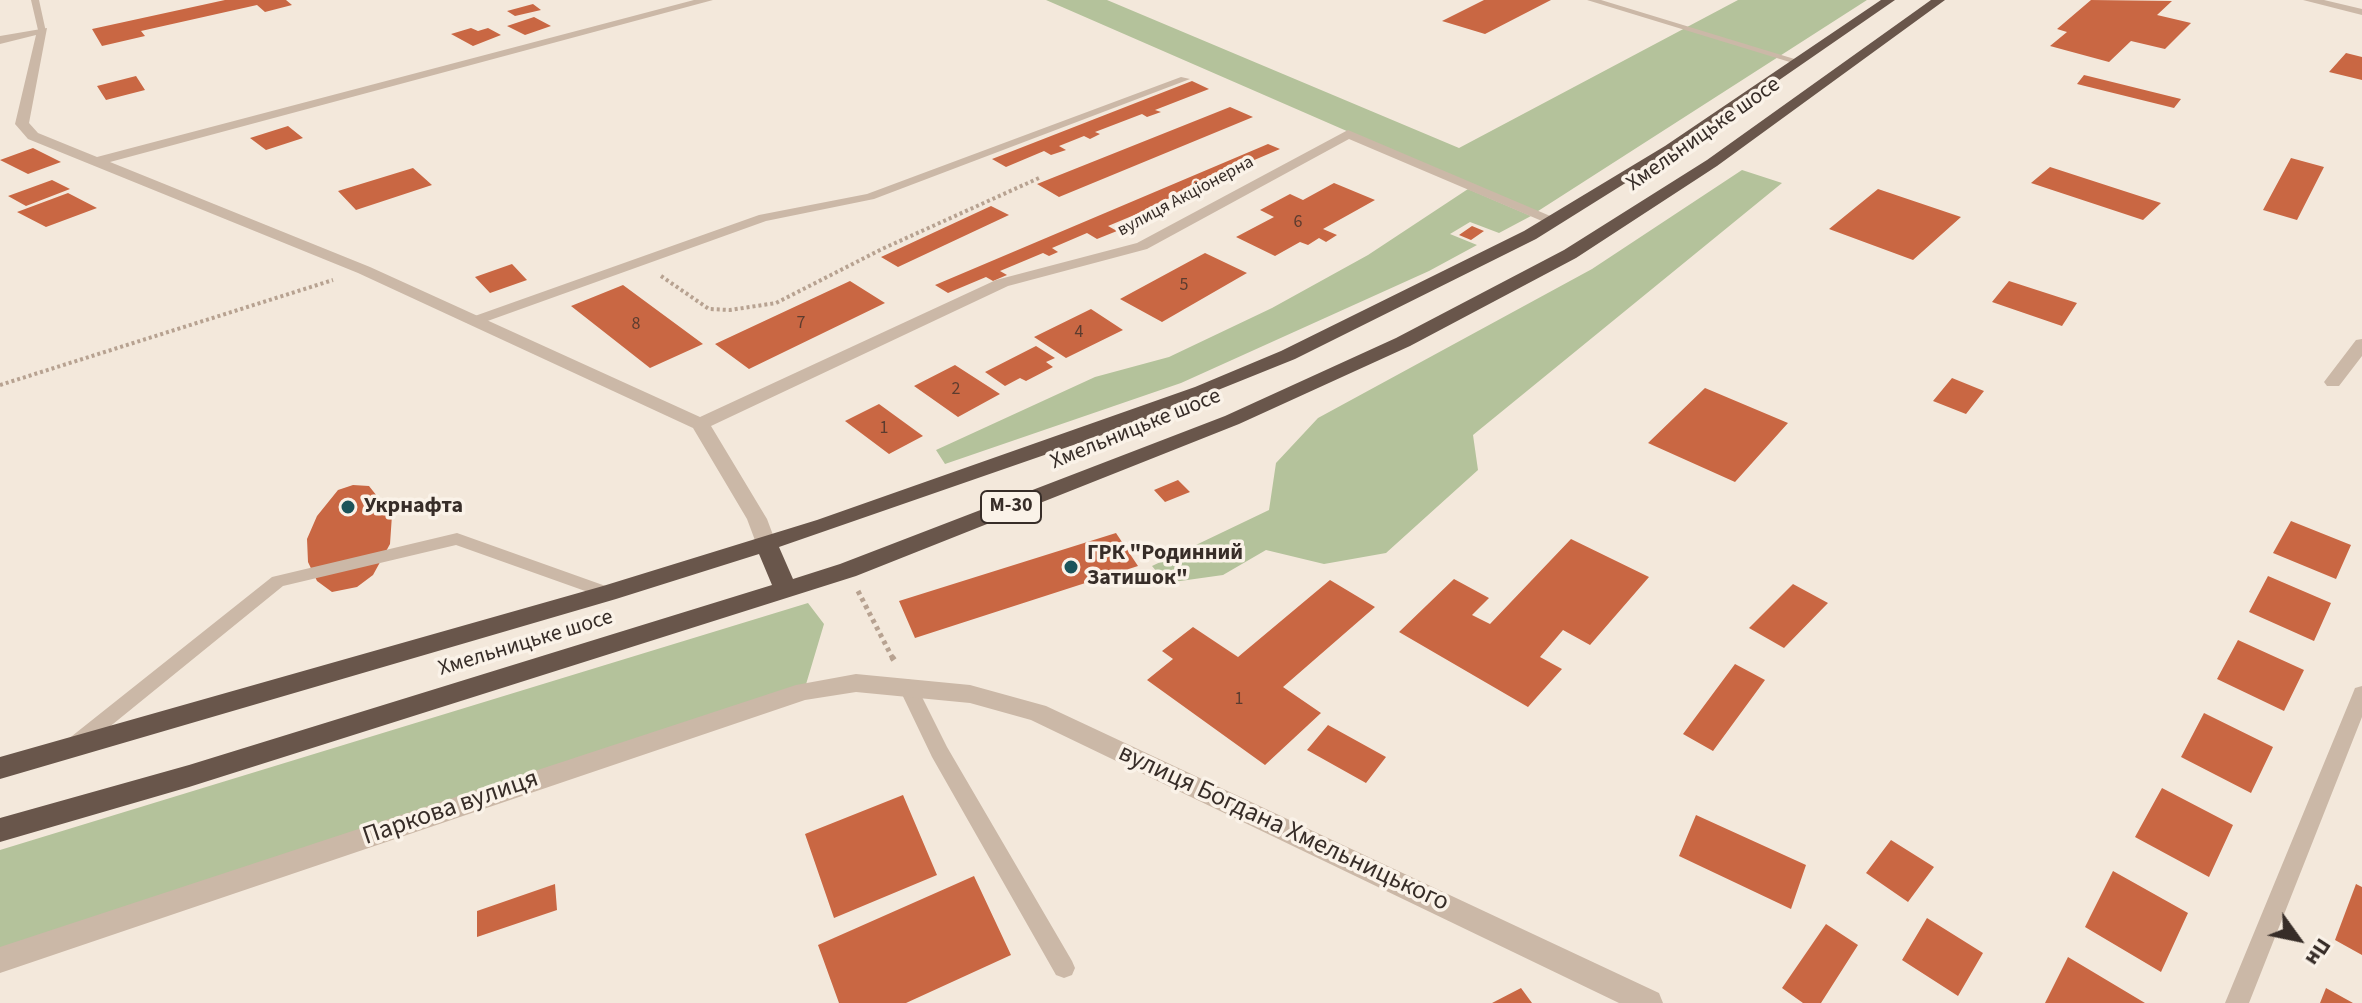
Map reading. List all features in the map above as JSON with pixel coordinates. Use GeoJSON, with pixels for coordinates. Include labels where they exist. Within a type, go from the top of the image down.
{"type":"FeatureCollection","features":[{"type":"Feature","properties":{"kind":"highway","name":"Хмельницьке шосе"},"geometry":{"type":"LineString","coordinates":[[0,768],[608,593],[766,543],[1124,421],[1202,391],[1415,294],[1554,221],[1670,149],[1889,0]]}},
{"type":"Feature","properties":{"kind":"highway","name":"Хмельницьке шосе"},"geometry":{"type":"LineString","coordinates":[[0,830],[219,766],[848,570],[1232,420],[1327,379],[1479,304],[1570,254],[1657,200],[1939,0]]}},
{"type":"Feature","properties":{"kind":"highway"},"geometry":{"type":"LineString","coordinates":[[766,543],[785,589]]}},
{"type":"Feature","properties":{"kind":"street"},"geometry":{"type":"LineString","coordinates":[[95,162],[707,0]]}},
{"type":"Feature","properties":{"kind":"street"},"geometry":{"type":"LineString","coordinates":[[2309,0],[2362,12]]}},
{"type":"Feature","properties":{"kind":"street"},"geometry":{"type":"LineString","coordinates":[[0,40],[43,30],[22,124],[33,136],[364,270],[700,424],[757,519],[766,543]]}},
{"type":"Feature","properties":{"kind":"street","name":"вулиця Акціонерна"},"geometry":{"type":"LineString","coordinates":[[700,424],[1002,283],[1142,246],[1348,134],[1554,221]]}},
{"type":"Feature","properties":{"kind":"street"},"geometry":{"type":"LineString","coordinates":[[2333,382],[2362,344]]}},
{"type":"Feature","properties":{"kind":"street","name":"Паркова вулиця"},"geometry":{"type":"LineString","coordinates":[[0,960],[804,691],[856,683],[907,686]]}},
{"type":"Feature","properties":{"kind":"street","name":"вулиця Богдана Хмельницького"},"geometry":{"type":"LineString","coordinates":[[907,686],[970,694],[1038,713],[1649,1003]]}},
{"type":"Feature","properties":{"kind":"lane"},"geometry":{"type":"LineString","coordinates":[[35,0],[43,30]]}},
{"type":"Feature","properties":{"kind":"lane"},"geometry":{"type":"LineString","coordinates":[[1591,0],[1796,61]]}},
{"type":"Feature","properties":{"kind":"lane"},"geometry":{"type":"LineString","coordinates":[[477,320],[763,218],[870,197],[1185,79]]}},
{"type":"Feature","properties":{"kind":"lane"},"geometry":{"type":"LineString","coordinates":[[69,749],[278,581],[457,539],[608,593]]}},
{"type":"Feature","properties":{"kind":"lane"},"geometry":{"type":"LineString","coordinates":[[907,686],[939,751],[1064,968]]}},
{"type":"Feature","properties":{"kind":"lane"},"geometry":{"type":"LineString","coordinates":[[2237,1003],[2362,693]]}},
{"type":"Feature","properties":{"kind":"path"},"geometry":{"type":"LineString","coordinates":[[640,262],[709,309],[730,310],[776,303],[882,249],[1039,178]]}},
{"type":"Feature","properties":{"kind":"path"},"geometry":{"type":"LineString","coordinates":[[0,385],[364,270]]}},
{"type":"Feature","properties":{"kind":"path"},"geometry":{"type":"LineString","coordinates":[[859,592],[907,686]]}},
{"type":"Feature","properties":{"kind":"green space"},"geometry":{"type":"Polygon","coordinates":[[[1046,0],[1107,0],[1459,148],[1738,0],[1867,0],[1535,213],[1046,0]]]}},
{"type":"Feature","properties":{"kind":"green space"},"geometry":{"type":"Polygon","coordinates":[[[1742,170],[1782,183],[1473,435],[1478,470],[1386,553],[1324,564],[1266,550],[1223,575],[1166,583],[1152,566],[1269,510],[1276,463],[1318,418],[1592,269],[1742,170]]]}},
{"type":"Feature","properties":{"kind":"green space"},"geometry":{"type":"Polygon","coordinates":[[[1468,189],[1531,216],[1499,233],[1470,222],[1450,234],[1477,245],[1429,271],[1181,383],[945,464],[936,450],[1095,377],[1169,357],[1272,308],[1368,255],[1468,189]]]}},
{"type":"Feature","properties":{"kind":"green space"},"geometry":{"type":"Polygon","coordinates":[[[808,603],[824,624],[804,691],[0,960],[0,850],[808,603]]]}},
{"type":"Feature","properties":{"kind":"building"},"geometry":{"type":"Polygon","coordinates":[[[225,0],[286,0],[292,5],[265,12],[257,5],[141,31],[145,36],[102,46],[92,29],[225,0]]]}},
{"type":"Feature","properties":{"kind":"building"},"geometry":{"type":"Polygon","coordinates":[[[1484,0],[1551,0],[1485,34],[1442,21],[1484,0]]]}},
{"type":"Feature","properties":{"kind":"building"},"geometry":{"type":"Polygon","coordinates":[[[2091,0],[2172,1],[2157,15],[2191,23],[2165,49],[2131,41],[2109,62],[2050,46],[2067,32],[2057,29],[2091,0]]]}},
{"type":"Feature","properties":{"kind":"building"},"geometry":{"type":"Polygon","coordinates":[[[533,4],[541,10],[515,16],[507,11],[533,4]]]}},
{"type":"Feature","properties":{"kind":"building"},"geometry":{"type":"Polygon","coordinates":[[[534,17],[551,26],[525,35],[507,26],[534,17]]]}},
{"type":"Feature","properties":{"kind":"building"},"geometry":{"type":"Polygon","coordinates":[[[471,28],[478,31],[488,28],[501,35],[473,46],[451,34],[471,28]]]}},
{"type":"Feature","properties":{"kind":"building"},"geometry":{"type":"Polygon","coordinates":[[[2346,53],[2362,57],[2362,80],[2329,72],[2346,53]]]}},
{"type":"Feature","properties":{"kind":"building"},"geometry":{"type":"Polygon","coordinates":[[[2084,75],[2181,99],[2174,108],[2077,84],[2084,75]]]}},
{"type":"Feature","properties":{"kind":"building"},"geometry":{"type":"Polygon","coordinates":[[[136,76],[145,90],[106,100],[97,86],[136,76]]]}},
{"type":"Feature","properties":{"kind":"building"},"geometry":{"type":"Polygon","coordinates":[[[1192,81],[1209,89],[1155,110],[1161,112],[1147,117],[1142,114],[1095,132],[1100,134],[1090,139],[1084,136],[1059,146],[1066,150],[1051,155],[1044,151],[1006,167],[992,159],[1192,81]]]}},
{"type":"Feature","properties":{"kind":"building"},"geometry":{"type":"Polygon","coordinates":[[[1230,107],[1253,117],[1059,197],[1037,184],[1230,107]]]}},
{"type":"Feature","properties":{"kind":"building"},"geometry":{"type":"Polygon","coordinates":[[[288,126],[303,138],[266,150],[250,138],[288,126]]]}},
{"type":"Feature","properties":{"kind":"building"},"geometry":{"type":"Polygon","coordinates":[[[1268,144],[1280,149],[1203,182],[1216,189],[1204,194],[1193,188],[1158,203],[1167,208],[1151,215],[1144,211],[1108,226],[1117,231],[1097,239],[1087,233],[1052,248],[1058,252],[1049,256],[1043,253],[1000,271],[1007,275],[993,281],[986,277],[948,293],[935,285],[1268,144]]]}},
{"type":"Feature","properties":{"kind":"building"},"geometry":{"type":"Polygon","coordinates":[[[33,148],[61,162],[28,174],[0,160],[33,148]]]}},
{"type":"Feature","properties":{"kind":"building"},"geometry":{"type":"Polygon","coordinates":[[[2291,158],[2324,167],[2297,220],[2263,210],[2291,158]]]}},
{"type":"Feature","properties":{"kind":"building"},"geometry":{"type":"Polygon","coordinates":[[[2050,167],[2161,203],[2143,220],[2031,183],[2050,167]]]}},
{"type":"Feature","properties":{"kind":"building"},"geometry":{"type":"Polygon","coordinates":[[[413,168],[432,185],[356,210],[338,191],[413,168]]]}},
{"type":"Feature","properties":{"kind":"building"},"geometry":{"type":"Polygon","coordinates":[[[52,180],[70,189],[26,206],[8,196],[52,180]]]}},
{"type":"Feature","properties":{"kind":"building"},"geometry":{"type":"Polygon","coordinates":[[[1334,183],[1375,200],[1323,229],[1337,235],[1326,242],[1319,238],[1308,245],[1300,242],[1275,256],[1236,237],[1274,217],[1260,210],[1290,194],[1303,200],[1334,183]]]}},
{"type":"Feature","properties":{"kind":"building"},"geometry":{"type":"Polygon","coordinates":[[[1878,189],[1961,217],[1913,260],[1829,229],[1878,189]]]}},
{"type":"Feature","properties":{"kind":"building"},"geometry":{"type":"Polygon","coordinates":[[[68,193],[97,208],[46,227],[17,212],[68,193]]]}},
{"type":"Feature","properties":{"kind":"building"},"geometry":{"type":"Polygon","coordinates":[[[991,206],[1009,215],[898,267],[881,257],[991,206]]]}},
{"type":"Feature","properties":{"kind":"building"},"geometry":{"type":"Polygon","coordinates":[[[1472,226],[1484,231],[1471,240],[1459,235],[1472,226]]]}},
{"type":"Feature","properties":{"kind":"building"},"geometry":{"type":"Polygon","coordinates":[[[1205,253],[1247,273],[1162,322],[1120,299],[1205,253]]]}},
{"type":"Feature","properties":{"kind":"building"},"geometry":{"type":"Polygon","coordinates":[[[512,264],[527,280],[490,293],[475,277],[512,264]]]}},
{"type":"Feature","properties":{"kind":"building"},"geometry":{"type":"Polygon","coordinates":[[[850,281],[885,303],[749,369],[715,344],[850,281]]]}},
{"type":"Feature","properties":{"kind":"building"},"geometry":{"type":"Polygon","coordinates":[[[2009,281],[2077,303],[2062,326],[1992,302],[2009,281]]]}},
{"type":"Feature","properties":{"kind":"building"},"geometry":{"type":"Polygon","coordinates":[[[623,285],[703,344],[650,368],[571,306],[623,285]]]}},
{"type":"Feature","properties":{"kind":"building"},"geometry":{"type":"Polygon","coordinates":[[[1091,309],[1123,330],[1066,358],[1034,337],[1091,309]]]}},
{"type":"Feature","properties":{"kind":"building"},"geometry":{"type":"Polygon","coordinates":[[[1036,346],[1055,358],[1046,362],[1053,367],[1026,381],[1020,378],[1005,386],[985,372],[1036,346]]]}},
{"type":"Feature","properties":{"kind":"building"},"geometry":{"type":"Polygon","coordinates":[[[955,365],[1000,394],[958,417],[914,386],[955,365]]]}},
{"type":"Feature","properties":{"kind":"building"},"geometry":{"type":"Polygon","coordinates":[[[1952,378],[1984,391],[1966,414],[1933,401],[1952,378]]]}},
{"type":"Feature","properties":{"kind":"building"},"geometry":{"type":"Polygon","coordinates":[[[1705,388],[1788,423],[1735,482],[1648,443],[1705,388]]]}},
{"type":"Feature","properties":{"kind":"building"},"geometry":{"type":"Polygon","coordinates":[[[879,404],[923,436],[889,454],[845,421],[879,404]]]}},
{"type":"Feature","properties":{"kind":"building"},"geometry":{"type":"Polygon","coordinates":[[[1178,480],[1190,492],[1165,502],[1154,490],[1178,480]]]}},
{"type":"Feature","properties":{"kind":"building"},"geometry":{"type":"Polygon","coordinates":[[[353,485],[369,486],[392,515],[390,544],[373,575],[357,587],[332,592],[317,581],[308,562],[307,539],[317,516],[338,490],[353,485]]]}},
{"type":"Feature","properties":{"kind":"building"},"geometry":{"type":"Polygon","coordinates":[[[2291,521],[2351,545],[2336,579],[2273,553],[2291,521]]]}},
{"type":"Feature","properties":{"kind":"building"},"geometry":{"type":"Polygon","coordinates":[[[1116,533],[1138,566],[915,638],[899,601],[1116,533]]]}},
{"type":"Feature","properties":{"kind":"building"},"geometry":{"type":"Polygon","coordinates":[[[1571,539],[1649,577],[1590,645],[1563,630],[1540,657],[1562,669],[1528,707],[1399,632],[1454,579],[1489,598],[1472,615],[1490,624],[1571,539]]]}},
{"type":"Feature","properties":{"kind":"building"},"geometry":{"type":"Polygon","coordinates":[[[2268,576],[2331,603],[2314,641],[2249,612],[2268,576]]]}},
{"type":"Feature","properties":{"kind":"building"},"geometry":{"type":"Polygon","coordinates":[[[1330,580],[1375,607],[1283,687],[1321,713],[1265,765],[1147,680],[1173,659],[1162,651],[1193,627],[1238,657],[1330,580]]]}},
{"type":"Feature","properties":{"kind":"building"},"geometry":{"type":"Polygon","coordinates":[[[1793,584],[1828,603],[1784,648],[1749,628],[1793,584]]]}},
{"type":"Feature","properties":{"kind":"building"},"geometry":{"type":"Polygon","coordinates":[[[2238,640],[2304,670],[2284,711],[2217,679],[2238,640]]]}},
{"type":"Feature","properties":{"kind":"building"},"geometry":{"type":"Polygon","coordinates":[[[1735,664],[1765,680],[1713,751],[1683,734],[1735,664]]]}},
{"type":"Feature","properties":{"kind":"building"},"geometry":{"type":"Polygon","coordinates":[[[2204,713],[2273,747],[2251,793],[2181,757],[2204,713]]]}},
{"type":"Feature","properties":{"kind":"building"},"geometry":{"type":"Polygon","coordinates":[[[1328,725],[1386,757],[1366,783],[1307,750],[1328,725]]]}},
{"type":"Feature","properties":{"kind":"building"},"geometry":{"type":"Polygon","coordinates":[[[2162,788],[2233,825],[2209,877],[2135,837],[2162,788]]]}},
{"type":"Feature","properties":{"kind":"building"},"geometry":{"type":"Polygon","coordinates":[[[903,795],[937,875],[834,918],[805,834],[903,795]]]}},
{"type":"Feature","properties":{"kind":"building"},"geometry":{"type":"Polygon","coordinates":[[[1696,815],[1806,865],[1791,909],[1679,856],[1696,815]]]}},
{"type":"Feature","properties":{"kind":"building"},"geometry":{"type":"Polygon","coordinates":[[[1891,840],[1934,867],[1908,902],[1866,873],[1891,840]]]}},
{"type":"Feature","properties":{"kind":"building"},"geometry":{"type":"Polygon","coordinates":[[[2113,871],[2188,913],[2161,972],[2085,927],[2113,871]]]}},
{"type":"Feature","properties":{"kind":"building"},"geometry":{"type":"Polygon","coordinates":[[[974,876],[1011,955],[906,1003],[839,1003],[818,945],[974,876]]]}},
{"type":"Feature","properties":{"kind":"building"},"geometry":{"type":"Polygon","coordinates":[[[555,884],[557,910],[477,937],[477,911],[555,884]]]}},
{"type":"Feature","properties":{"kind":"building"},"geometry":{"type":"Polygon","coordinates":[[[2356,884],[2362,887],[2362,955],[2335,940],[2356,884]]]}},
{"type":"Feature","properties":{"kind":"building"},"geometry":{"type":"Polygon","coordinates":[[[1927,918],[1983,953],[1958,996],[1902,960],[1927,918]]]}},
{"type":"Feature","properties":{"kind":"building"},"geometry":{"type":"Polygon","coordinates":[[[1826,924],[1858,945],[1821,1003],[1803,1003],[1782,988],[1826,924]]]}},
{"type":"Feature","properties":{"kind":"building"},"geometry":{"type":"Polygon","coordinates":[[[2068,957],[2145,1003],[2045,1003],[2068,957]]]}},
{"type":"Feature","properties":{"kind":"building"},"geometry":{"type":"Polygon","coordinates":[[[1521,988],[1532,1003],[1492,1003],[1521,988]]]}},
{"type":"Feature","properties":{"kind":"building"},"geometry":{"type":"Polygon","coordinates":[[[2326,988],[2353,1003],[2320,1003],[2326,988]]]}},
{"type":"Feature","properties":{"kind":"place","name":"Укрнафта"},"geometry":{"type":"Point","coordinates":[348,507]}},
{"type":"Feature","properties":{"kind":"place","name":"ГРК \"Родинний Затишок\""},"geometry":{"type":"Point","coordinates":[1071,567]}}]}
